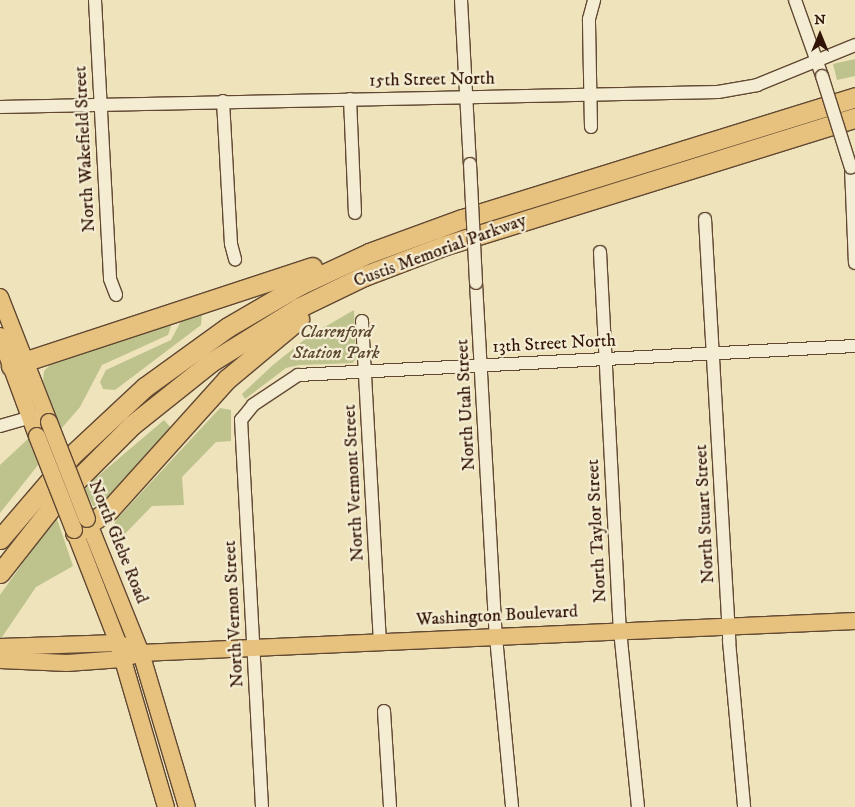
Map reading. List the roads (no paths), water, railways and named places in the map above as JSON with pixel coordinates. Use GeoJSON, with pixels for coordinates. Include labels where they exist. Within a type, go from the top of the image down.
{"type":"FeatureCollection","features":[{"type":"Feature","properties":{"kind":"highway","name":"Custis Memorial Parkway"},"geometry":{"type":"LineString","coordinates":[[0,539],[49,479],[106,421],[165,371],[228,326],[286,292],[369,253],[539,195],[855,97]]}},
{"type":"Feature","properties":{"kind":"highway","name":"Custis Memorial Parkway"},"geometry":{"type":"LineString","coordinates":[[0,572],[76,479],[132,425],[189,378],[298,308],[364,276],[443,246],[855,118]]}},
{"type":"Feature","properties":{"kind":"highway"},"geometry":{"type":"LineString","coordinates":[[18,364],[246,291],[436,219],[539,195]]}},
{"type":"Feature","properties":{"kind":"highway"},"geometry":{"type":"LineString","coordinates":[[81,527],[119,500],[228,379],[274,338],[327,303],[443,246]]}},
{"type":"Feature","properties":{"kind":"main road","name":"North Glebe Road"},"geometry":{"type":"LineString","coordinates":[[0,297],[18,364],[41,417],[81,527],[118,643],[166,807]]}},
{"type":"Feature","properties":{"kind":"main road","name":"North Glebe Road"},"geometry":{"type":"LineString","coordinates":[[0,336],[18,364]]}},
{"type":"Feature","properties":{"kind":"main road","name":"North Glebe Road"},"geometry":{"type":"LineString","coordinates":[[41,417],[37,436],[140,653],[187,807]]}},
{"type":"Feature","properties":{"kind":"main road","name":"Washington Boulevard"},"geometry":{"type":"LineString","coordinates":[[0,660],[68,663],[122,660],[140,653],[620,630],[855,621]]}},
{"type":"Feature","properties":{"kind":"main road","name":"Washington Boulevard"},"geometry":{"type":"LineString","coordinates":[[0,648],[118,643],[140,653]]}},
{"type":"Feature","properties":{"kind":"street","name":"North Wakefield Street"},"geometry":{"type":"LineString","coordinates":[[95,0],[110,279],[116,295]]}},
{"type":"Feature","properties":{"kind":"street","name":"North Utah Street"},"geometry":{"type":"LineString","coordinates":[[461,0],[496,637],[512,807]]}},
{"type":"Feature","properties":{"kind":"street"},"geometry":{"type":"LineString","coordinates":[[591,127],[589,19],[594,0]]}},
{"type":"Feature","properties":{"kind":"street"},"geometry":{"type":"LineString","coordinates":[[794,0],[843,134],[851,168],[855,263]]}},
{"type":"Feature","properties":{"kind":"street","name":"15th Street North"},"geometry":{"type":"LineString","coordinates":[[0,107],[591,95],[738,90],[781,76],[816,59],[855,45]]}},
{"type":"Feature","properties":{"kind":"street"},"geometry":{"type":"LineString","coordinates":[[350,99],[355,214]]}},
{"type":"Feature","properties":{"kind":"street"},"geometry":{"type":"LineString","coordinates":[[223,101],[232,244],[235,259]]}},
{"type":"Feature","properties":{"kind":"street","name":"North Stuart Street"},"geometry":{"type":"LineString","coordinates":[[705,219],[728,626],[744,807]]}},
{"type":"Feature","properties":{"kind":"street","name":"North Taylor Street"},"geometry":{"type":"LineString","coordinates":[[600,252],[620,630],[638,807]]}},
{"type":"Feature","properties":{"kind":"street","name":"North Vermont Street"},"geometry":{"type":"LineString","coordinates":[[362,321],[380,642]]}},
{"type":"Feature","properties":{"kind":"street","name":"13th Street North"},"geometry":{"type":"LineString","coordinates":[[241,420],[253,405],[298,375],[855,346]]}},
{"type":"Feature","properties":{"kind":"street"},"geometry":{"type":"LineString","coordinates":[[0,426],[41,417]]}},
{"type":"Feature","properties":{"kind":"street","name":"North Vernon Street"},"geometry":{"type":"LineString","coordinates":[[241,420],[262,807]]}},
{"type":"Feature","properties":{"kind":"street"},"geometry":{"type":"LineString","coordinates":[[384,712],[390,807]]}},
{"type":"Feature","properties":{"kind":"park label","name":"Clarenford Station Park"},"geometry":{"type":"Point","coordinates":[336,343]}}]}
